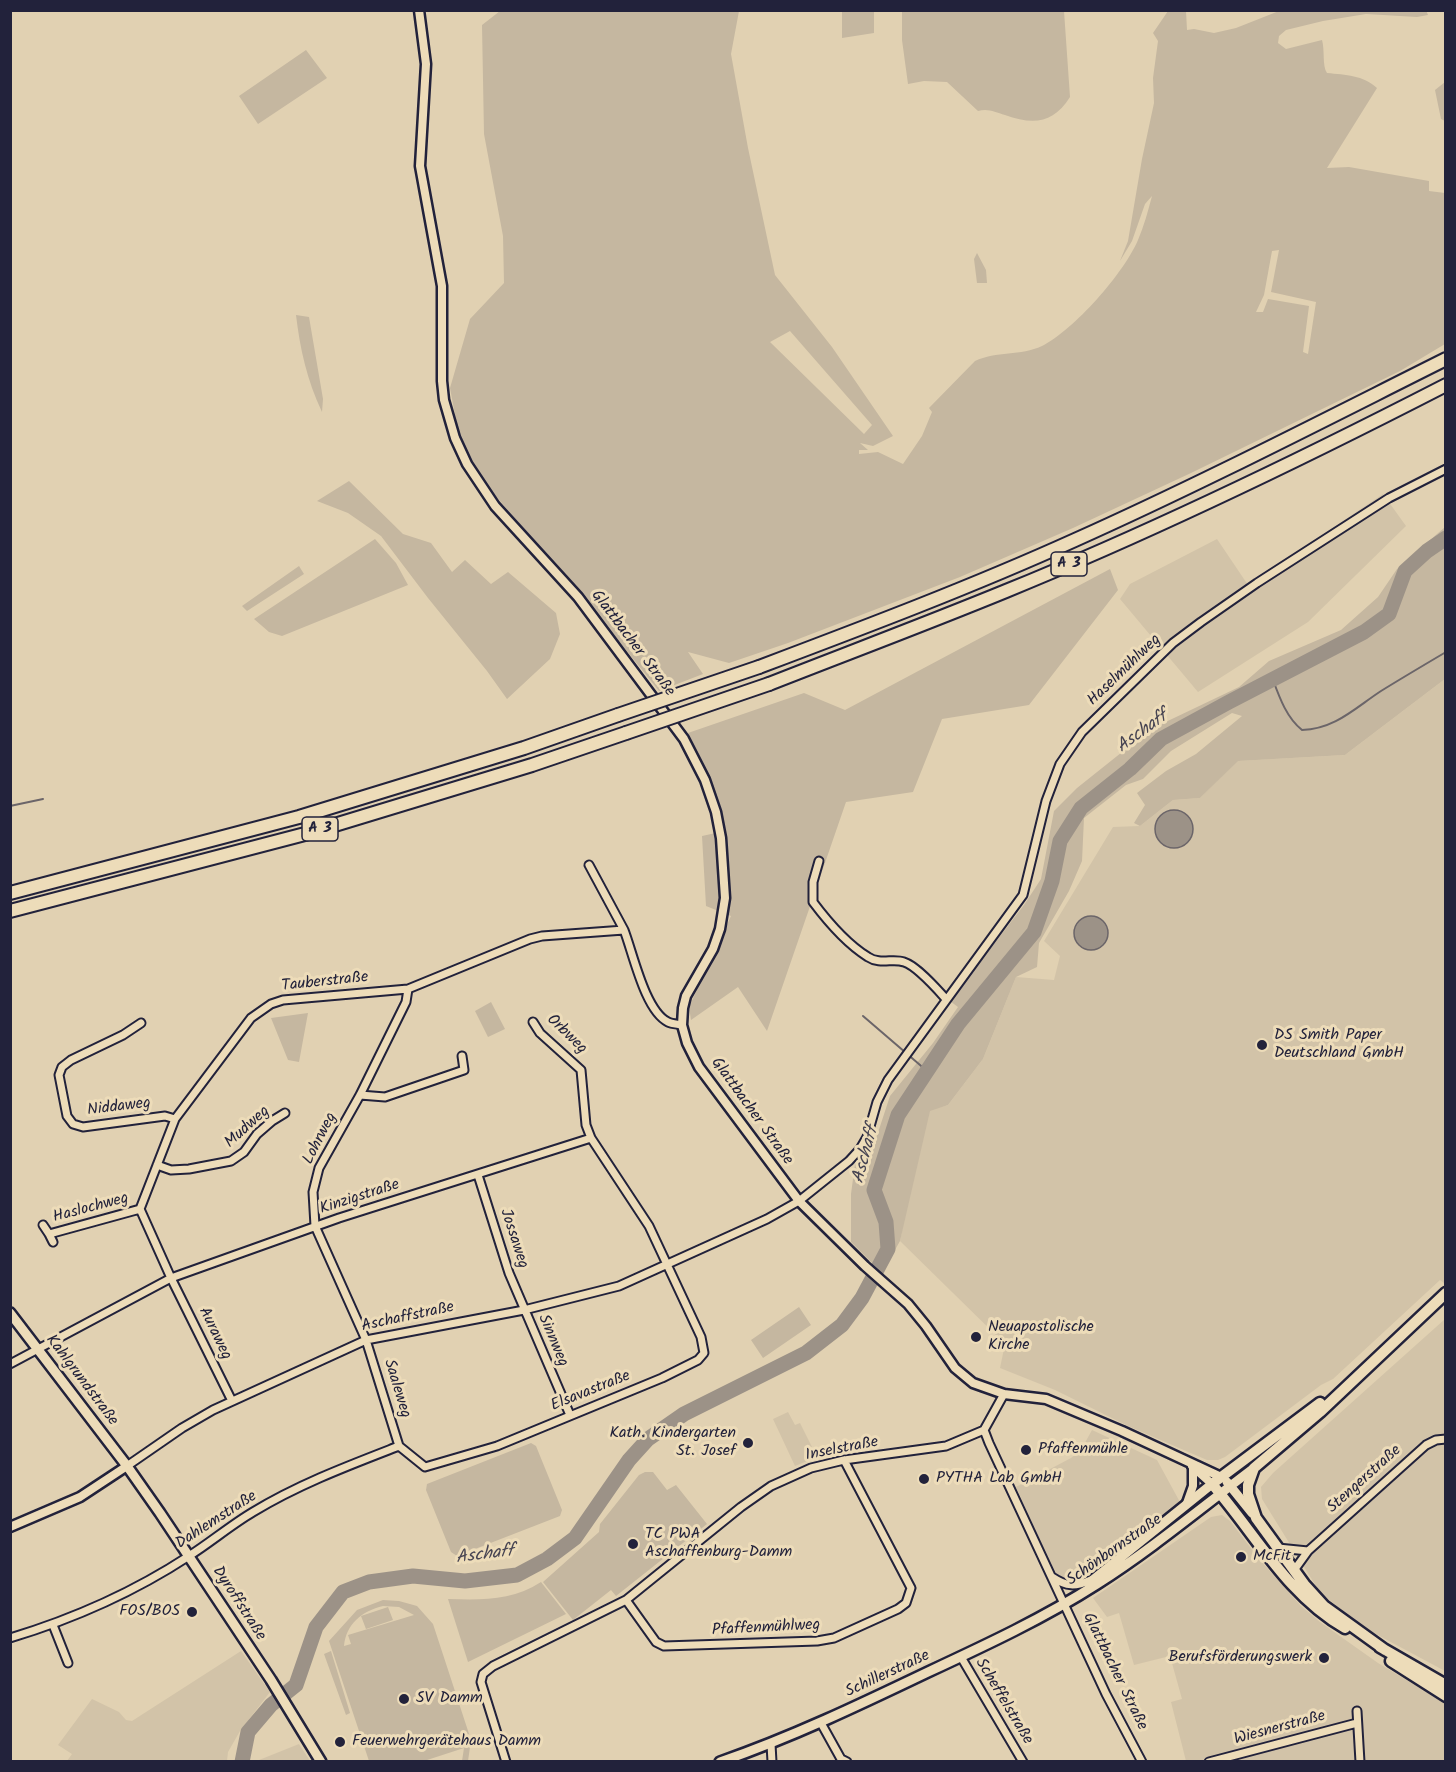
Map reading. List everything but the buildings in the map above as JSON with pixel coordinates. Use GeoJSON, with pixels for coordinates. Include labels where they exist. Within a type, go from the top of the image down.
{"type":"FeatureCollection","features":[{"type":"Feature","properties":{"kind":"highway","name":"A 3"},"geometry":{"type":"LineString","coordinates":[[10,893],[299,818],[524,748],[759,667],[918,607],[1074,541],[1186,489],[1446,359]]}},
{"type":"Feature","properties":{"kind":"highway","name":"A 3"},"geometry":{"type":"LineString","coordinates":[[10,911],[305,834],[532,765],[770,684],[1008,591],[1174,518],[1361,429],[1446,385]]}},
{"type":"Feature","properties":{"kind":"main road","name":"Schönbornstraße"},"geometry":{"type":"LineString","coordinates":[[1064,1604],[1115,1572],[1254,1468],[1351,1383],[1446,1293]]}},
{"type":"Feature","properties":{"kind":"main road","name":"Kahlgrundstraße"},"geometry":{"type":"LineString","coordinates":[[10,1313],[127,1466]]}},
{"type":"Feature","properties":{"kind":"main road","name":"Schönbornstraße"},"geometry":{"type":"LineString","coordinates":[[1064,1604],[1187,1503],[1351,1383]]}},
{"type":"Feature","properties":{"kind":"main road","name":"Dyroffstraße"},"geometry":{"type":"LineString","coordinates":[[127,1466],[189,1556],[321,1761]]}},
{"type":"Feature","properties":{"kind":"main road"},"geometry":{"type":"LineString","coordinates":[[1254,1468],[1248,1494],[1256,1518]]}},
{"type":"Feature","properties":{"kind":"main road"},"geometry":{"type":"LineString","coordinates":[[1217,1480],[1230,1486],[1295,1569],[1304,1584],[1324,1606],[1361,1635],[1446,1685]]}},
{"type":"Feature","properties":{"kind":"main road"},"geometry":{"type":"LineString","coordinates":[[1217,1480],[1221,1494],[1270,1559],[1297,1590],[1326,1617],[1446,1677]]}},
{"type":"Feature","properties":{"kind":"main road","name":"Schillerstraße"},"geometry":{"type":"LineString","coordinates":[[720,1761],[821,1724],[961,1657],[1064,1604]]}},
{"type":"Feature","properties":{"kind":"main road"},"geometry":{"type":"LineString","coordinates":[[1361,1635],[1377,1652],[1446,1696]]}},
{"type":"Feature","properties":{"kind":"street","name":"Glattbacher Straße"},"geometry":{"type":"LineString","coordinates":[[419,10],[426,64],[420,166],[442,286],[442,381],[444,400],[455,438],[467,464],[495,506],[578,597],[684,739],[705,780],[716,812],[721,838],[725,898],[722,919],[713,949],[686,996],[682,1025],[687,1043],[702,1073],[799,1201],[865,1266],[908,1304],[955,1368],[973,1383],[1004,1394],[1046,1399],[1122,1431],[1189,1464],[1210,1470],[1217,1480]]}},
{"type":"Feature","properties":{"kind":"street","name":"Haselmühlweg"},"geometry":{"type":"LineString","coordinates":[[799,1201],[849,1161],[860,1149],[867,1137],[881,1090],[1023,895],[1046,801],[1060,764],[1082,732],[1173,643],[1201,622],[1389,498],[1446,468]]}},
{"type":"Feature","properties":{"kind":"street"},"geometry":{"type":"LineString","coordinates":[[819,861],[813,882],[813,902],[837,930],[869,958],[880,962],[904,962],[929,980],[946,999]]}},
{"type":"Feature","properties":{"kind":"street"},"geometry":{"type":"LineString","coordinates":[[589,865],[624,930],[650,1001],[668,1022],[682,1025]]}},
{"type":"Feature","properties":{"kind":"street","name":"Tauberstraße"},"geometry":{"type":"LineString","coordinates":[[140,1209],[176,1119],[251,1018],[271,1004],[283,1000],[408,989],[530,939],[542,936],[624,930]]}},
{"type":"Feature","properties":{"kind":"street","name":"Lohrweg"},"geometry":{"type":"LineString","coordinates":[[366,1340],[315,1227],[313,1192],[319,1168],[360,1095],[406,1002],[408,989]]}},
{"type":"Feature","properties":{"kind":"street","name":"Orbweg"},"geometry":{"type":"LineString","coordinates":[[533,1022],[540,1034],[581,1070],[586,1125],[591,1138]]}},
{"type":"Feature","properties":{"kind":"street","name":"Niddaweg"},"geometry":{"type":"LineString","coordinates":[[141,1023],[123,1035],[62,1066],[59,1075],[67,1116],[73,1124],[82,1127],[165,1116],[176,1119]]}},
{"type":"Feature","properties":{"kind":"street"},"geometry":{"type":"LineString","coordinates":[[360,1095],[385,1097],[464,1070],[462,1056]]}},
{"type":"Feature","properties":{"kind":"street","name":"Mudweg"},"geometry":{"type":"LineString","coordinates":[[157,1165],[171,1170],[231,1161],[244,1152],[257,1134],[285,1113]]}},
{"type":"Feature","properties":{"kind":"street"},"geometry":{"type":"LineString","coordinates":[[591,1138],[645,1219],[669,1265]]}},
{"type":"Feature","properties":{"kind":"street","name":"Kinzigstraße"},"geometry":{"type":"LineString","coordinates":[[10,1364],[171,1278],[262,1244],[591,1138]]}},
{"type":"Feature","properties":{"kind":"street","name":"Jossaweg"},"geometry":{"type":"LineString","coordinates":[[478,1175],[509,1273],[524,1310]]}},
{"type":"Feature","properties":{"kind":"street","name":"Aschaffstraße"},"geometry":{"type":"LineString","coordinates":[[10,1527],[80,1497],[182,1428],[232,1401],[366,1340],[524,1310],[619,1286],[767,1219],[799,1201]]}},
{"type":"Feature","properties":{"kind":"street"},"geometry":{"type":"LineString","coordinates":[[140,1209],[171,1278]]}},
{"type":"Feature","properties":{"kind":"street","name":"Haslochweg"},"geometry":{"type":"LineString","coordinates":[[49,1234],[140,1209]]}},
{"type":"Feature","properties":{"kind":"street","name":"Haslochweg"},"geometry":{"type":"LineString","coordinates":[[43,1225],[54,1242]]}},
{"type":"Feature","properties":{"kind":"street","name":"Elsavastraße"},"geometry":{"type":"LineString","coordinates":[[399,1446],[426,1467],[497,1446],[662,1378],[698,1360],[704,1353],[701,1337],[669,1265]]}},
{"type":"Feature","properties":{"kind":"street","name":"Auraweg"},"geometry":{"type":"LineString","coordinates":[[171,1278],[232,1401]]}},
{"type":"Feature","properties":{"kind":"street","name":"Sinnweg"},"geometry":{"type":"LineString","coordinates":[[524,1310],[570,1415]]}},
{"type":"Feature","properties":{"kind":"street","name":"Saaleweg"},"geometry":{"type":"LineString","coordinates":[[366,1340],[399,1446]]}},
{"type":"Feature","properties":{"kind":"street"},"geometry":{"type":"LineString","coordinates":[[984,1430],[1004,1394]]}},
{"type":"Feature","properties":{"kind":"street","name":"Glattbacher Straße"},"geometry":{"type":"LineString","coordinates":[[984,1430],[1106,1694],[1142,1761]]}},
{"type":"Feature","properties":{"kind":"street","name":"Inselstraße"},"geometry":{"type":"LineString","coordinates":[[506,1761],[481,1682],[483,1674],[493,1666],[626,1600],[771,1486],[811,1467],[844,1460],[946,1446],[984,1430]]}},
{"type":"Feature","properties":{"kind":"street","name":"Stengerstraße"},"geometry":{"type":"LineString","coordinates":[[1295,1569],[1308,1551],[1426,1445],[1436,1440],[1446,1439]]}},
{"type":"Feature","properties":{"kind":"street","name":"Dahlemstraße"},"geometry":{"type":"LineString","coordinates":[[10,1638],[53,1625],[134,1589],[189,1556],[253,1512],[290,1492],[399,1446]]}},
{"type":"Feature","properties":{"kind":"street","name":"Pfaffenmühlweg"},"geometry":{"type":"LineString","coordinates":[[626,1600],[656,1642],[664,1646],[825,1640],[898,1609],[906,1603],[911,1588],[844,1460]]}},
{"type":"Feature","properties":{"kind":"street"},"geometry":{"type":"LineString","coordinates":[[1187,1503],[1193,1486],[1189,1464]]}},
{"type":"Feature","properties":{"kind":"street"},"geometry":{"type":"LineString","coordinates":[[1278,1548],[1308,1551]]}},
{"type":"Feature","properties":{"kind":"street"},"geometry":{"type":"LineString","coordinates":[[1052,1577],[1063,1584],[1077,1586],[1096,1577]]}},
{"type":"Feature","properties":{"kind":"street"},"geometry":{"type":"LineString","coordinates":[[53,1625],[68,1663]]}},
{"type":"Feature","properties":{"kind":"street","name":"Scheffelstraße"},"geometry":{"type":"LineString","coordinates":[[961,1657],[1023,1761]]}},
{"type":"Feature","properties":{"kind":"street"},"geometry":{"type":"LineString","coordinates":[[1357,1711],[1360,1761]]}},
{"type":"Feature","properties":{"kind":"street","name":"Wiesnerstraße"},"geometry":{"type":"LineString","coordinates":[[1209,1761],[1357,1723]]}},
{"type":"Feature","properties":{"kind":"street"},"geometry":{"type":"LineString","coordinates":[[821,1724],[841,1759],[847,1761]]}},
{"type":"Feature","properties":{"kind":"street"},"geometry":{"type":"LineString","coordinates":[[771,1744],[772,1761]]}},
{"type":"Feature","properties":{"kind":"shaded area"},"geometry":{"type":"Polygon","coordinates":[[[1426,10],[1428,15],[1417,17],[1366,14],[1323,21],[1286,30],[1279,36],[1278,43],[1286,49],[1322,40],[1327,73],[1360,78],[1377,88],[1327,168],[1349,167],[1429,181],[1429,191],[1445,193],[1445,344],[1400,371],[1191,473],[960,577],[788,643],[729,663],[688,652],[703,674],[659,691],[580,593],[473,470],[458,431],[450,388],[470,319],[504,283],[503,236],[484,134],[482,25],[500,11],[739,11],[731,54],[775,275],[832,347],[893,436],[873,446],[860,443],[868,450],[859,450],[859,454],[878,452],[903,464],[922,436],[932,412],[929,408],[975,361],[1034,349],[1055,338],[1097,299],[1131,253],[1138,240],[1152,196],[1145,204],[1132,241],[1120,261],[1128,241],[1154,103],[1153,78],[1158,41],[1153,33],[1168,11],[1186,11],[1187,30],[1214,33],[1236,28],[1279,11],[1426,10]],[[1279,250],[1272,251],[1264,295],[1256,312],[1263,312],[1268,299],[1309,306],[1303,352],[1308,354],[1316,302],[1271,292],[1279,250]],[[790,331],[770,342],[864,434],[872,425],[790,331]]]}},
{"type":"Feature","properties":{"kind":"shaded area"},"geometry":{"type":"Polygon","coordinates":[[[842,11],[874,11],[874,33],[842,38],[842,11]]]}},
{"type":"Feature","properties":{"kind":"shaded area"},"geometry":{"type":"Polygon","coordinates":[[[902,11],[1064,11],[1070,97],[1057,113],[1042,120],[1033,121],[992,111],[978,111],[947,82],[924,81],[908,84],[902,40],[902,11]]]}},
{"type":"Feature","properties":{"kind":"shaded area"},"geometry":{"type":"Polygon","coordinates":[[[306,50],[327,78],[258,124],[239,96],[306,50]]]}},
{"type":"Feature","properties":{"kind":"shaded area"},"geometry":{"type":"Polygon","coordinates":[[[1445,82],[1445,121],[1441,119],[1435,90],[1445,82]]]}},
{"type":"Feature","properties":{"kind":"shaded area"},"geometry":{"type":"Polygon","coordinates":[[[977,253],[986,270],[987,283],[977,283],[974,259],[977,253]]]}},
{"type":"Feature","properties":{"kind":"shaded area"},"geometry":{"type":"Polygon","coordinates":[[[296,315],[309,317],[323,399],[322,412],[305,364],[296,315]]]}},
{"type":"Feature","properties":{"kind":"shaded area"},"geometry":{"type":"Polygon","coordinates":[[[349,481],[403,534],[431,543],[452,572],[465,560],[491,584],[508,572],[556,613],[560,634],[550,659],[507,699],[381,536],[348,513],[317,501],[349,481]]]}},
{"type":"Feature","properties":{"kind":"shaded area"},"geometry":{"type":"Polygon","coordinates":[[[1383,494],[1406,526],[1308,622],[1198,692],[1120,599],[1130,584],[1217,539],[1248,585],[1383,494]]]}},
{"type":"Feature","properties":{"kind":"shaded area"},"geometry":{"type":"Polygon","coordinates":[[[1445,527],[1445,679],[1345,755],[1238,761],[1200,798],[1173,800],[1140,826],[1134,823],[1145,805],[1137,793],[1166,771],[1196,754],[1242,716],[1232,713],[1171,751],[1143,779],[1126,785],[1084,818],[1082,861],[1069,891],[1039,943],[1037,967],[1016,977],[983,1059],[948,1105],[930,1111],[900,1241],[882,1273],[851,1242],[851,1194],[855,1164],[869,1160],[890,1096],[933,1043],[958,1007],[950,1001],[1024,905],[1041,879],[1054,811],[1077,788],[1151,729],[1239,687],[1269,661],[1341,630],[1378,597],[1397,569],[1445,527]]]}},
{"type":"Feature","properties":{"kind":"shaded area"},"geometry":{"type":"Polygon","coordinates":[[[375,539],[396,563],[408,585],[282,636],[269,632],[254,619],[375,539]]]}},
{"type":"Feature","properties":{"kind":"shaded area"},"geometry":{"type":"Polygon","coordinates":[[[299,566],[304,574],[247,611],[242,606],[299,566]]]}},
{"type":"Feature","properties":{"kind":"shaded area"},"geometry":{"type":"Polygon","coordinates":[[[1110,569],[1118,590],[1029,705],[942,719],[913,792],[846,802],[767,1031],[738,987],[691,1020],[689,1007],[731,916],[706,906],[702,836],[725,831],[711,780],[688,733],[804,693],[845,710],[1110,569]]]}},
{"type":"Feature","properties":{"kind":"shaded area"},"geometry":{"type":"Polygon","coordinates":[[[1445,679],[1445,1284],[1440,1280],[1333,1379],[1321,1385],[1218,1460],[1207,1460],[1128,1426],[1055,1390],[1000,1368],[1005,1344],[900,1241],[923,1120],[930,1110],[948,1105],[983,1059],[1016,977],[1054,980],[1060,956],[1044,941],[1113,827],[1140,826],[1173,800],[1200,798],[1237,761],[1345,755],[1445,679]]]}},
{"type":"Feature","properties":{"kind":"shaded area"},"geometry":{"type":"Polygon","coordinates":[[[1174,810],[1187,816],[1193,829],[1187,842],[1174,848],[1161,842],[1155,829],[1161,816],[1174,810]]]}},
{"type":"Feature","properties":{"kind":"shaded area"},"geometry":{"type":"Polygon","coordinates":[[[1091,916],[1103,921],[1108,933],[1103,945],[1091,950],[1079,945],[1074,933],[1079,921],[1091,916]]]}},
{"type":"Feature","properties":{"kind":"shaded area"},"geometry":{"type":"Polygon","coordinates":[[[491,1002],[505,1029],[488,1037],[475,1011],[491,1002]]]}},
{"type":"Feature","properties":{"kind":"shaded area"},"geometry":{"type":"Polygon","coordinates":[[[308,1013],[299,1062],[288,1060],[271,1018],[308,1013]]]}},
{"type":"Feature","properties":{"kind":"shaded area"},"geometry":{"type":"Polygon","coordinates":[[[799,1307],[811,1325],[763,1358],[751,1340],[799,1307]]]}},
{"type":"Feature","properties":{"kind":"shaded area"},"geometry":{"type":"Polygon","coordinates":[[[1445,1319],[1445,1671],[1359,1625],[1319,1591],[1262,1499],[1261,1487],[1273,1473],[1445,1319]]]}},
{"type":"Feature","properties":{"kind":"shaded area"},"geometry":{"type":"Polygon","coordinates":[[[788,1412],[795,1425],[800,1423],[817,1457],[795,1466],[773,1419],[788,1412]]]}},
{"type":"Feature","properties":{"kind":"shaded area"},"geometry":{"type":"Polygon","coordinates":[[[1092,1430],[1157,1460],[1181,1504],[1092,1569],[1078,1578],[1065,1580],[1055,1574],[1016,1487],[1071,1458],[1081,1450],[1092,1430]]]}},
{"type":"Feature","properties":{"kind":"shaded area"},"geometry":{"type":"Polygon","coordinates":[[[531,1443],[536,1446],[562,1510],[560,1516],[457,1556],[451,1552],[426,1490],[427,1484],[531,1443]]]}},
{"type":"Feature","properties":{"kind":"shaded area","name":"TC PWA Aschaffenburg-Damm"},"geometry":{"type":"Polygon","coordinates":[[[653,1472],[667,1490],[676,1485],[707,1524],[616,1596],[611,1590],[573,1620],[543,1582],[599,1532],[600,1524],[639,1475],[653,1472]]]}},
{"type":"Feature","properties":{"kind":"shaded area"},"geometry":{"type":"Polygon","coordinates":[[[1222,1515],[1230,1521],[1260,1560],[1301,1606],[1378,1663],[1445,1703],[1445,1761],[1186,1761],[1171,1702],[1182,1699],[1170,1656],[1134,1665],[1119,1613],[1107,1617],[1093,1598],[1211,1517],[1222,1515]]]}},
{"type":"Feature","properties":{"kind":"shaded area"},"geometry":{"type":"Polygon","coordinates":[[[541,1582],[566,1614],[468,1662],[448,1599],[508,1596],[541,1582]]]}},
{"type":"Feature","properties":{"kind":"shaded area","name":"SV Damm"},"geometry":{"type":"Polygon","coordinates":[[[383,1600],[399,1601],[417,1606],[433,1624],[471,1740],[468,1761],[462,1761],[464,1748],[424,1761],[369,1761],[329,1641],[357,1610],[383,1600]],[[383,1606],[362,1615],[348,1631],[344,1646],[351,1644],[348,1635],[414,1615],[399,1607],[383,1606]]]}},
{"type":"Feature","properties":{"kind":"shaded area"},"geometry":{"type":"Polygon","coordinates":[[[388,1607],[393,1620],[366,1629],[361,1616],[388,1607]]]}},
{"type":"Feature","properties":{"kind":"shaded area"},"geometry":{"type":"Polygon","coordinates":[[[241,1651],[270,1692],[240,1731],[228,1752],[227,1761],[67,1761],[72,1754],[58,1745],[92,1699],[119,1712],[126,1720],[132,1721],[241,1651]]]}},
{"type":"Feature","properties":{"kind":"shaded area"},"geometry":{"type":"Polygon","coordinates":[[[331,1651],[350,1713],[346,1715],[324,1654],[331,1651]]]}},
{"type":"Feature","properties":{"kind":"shaded area"},"geometry":{"type":"Polygon","coordinates":[[[299,1744],[310,1761],[259,1761],[259,1760],[299,1744]]]}},
{"type":"Feature","properties":{"kind":"waterway","name":"Aschaff"},"geometry":{"type":"LineString","coordinates":[[242,1762],[248,1732],[271,1705],[296,1685],[316,1627],[343,1592],[369,1582],[413,1576],[465,1581],[517,1575],[547,1559],[575,1538],[629,1460],[648,1439],[684,1414],[806,1353],[842,1325],[862,1298],[888,1249],[886,1222],[874,1190],[898,1115],[958,1024],[1034,932],[1052,881],[1060,841],[1081,808],[1130,769],[1161,739],[1364,632],[1389,614],[1405,571],[1446,538]]}},
{"type":"Feature","properties":{"kind":"waterway"},"geometry":{"type":"LineString","coordinates":[[1273,680],[1292,720],[1302,730],[1314,729],[1335,722],[1446,652]]}},
{"type":"Feature","properties":{"kind":"waterway"},"geometry":{"type":"LineString","coordinates":[[10,806],[43,799]]}},
{"type":"Feature","properties":{"kind":"waterway"},"geometry":{"type":"LineString","coordinates":[[863,1016],[927,1071]]}},
{"type":"Feature","properties":{"kind":"place","name":"DS Smith Paper Deutschland GmbH"},"geometry":{"type":"Point","coordinates":[1262,1045]}},
{"type":"Feature","properties":{"kind":"place","name":"Neuapostolische Kirche"},"geometry":{"type":"Point","coordinates":[976,1337]}},
{"type":"Feature","properties":{"kind":"place","name":"Kath. Kindergarten St. Josef"},"geometry":{"type":"Point","coordinates":[748,1443]}},
{"type":"Feature","properties":{"kind":"place","name":"Pfaffenmühle"},"geometry":{"type":"Point","coordinates":[1026,1450]}},
{"type":"Feature","properties":{"kind":"place","name":"PYTHA Lab GmbH"},"geometry":{"type":"Point","coordinates":[924,1479]}},
{"type":"Feature","properties":{"kind":"place","name":"TC PWA Aschaffenburg-Damm"},"geometry":{"type":"Point","coordinates":[633,1544]}},
{"type":"Feature","properties":{"kind":"place","name":"McFit"},"geometry":{"type":"Point","coordinates":[1241,1557]}},
{"type":"Feature","properties":{"kind":"place","name":"FOS/BOS"},"geometry":{"type":"Point","coordinates":[192,1612]}},
{"type":"Feature","properties":{"kind":"place","name":"Berufsförderungswerk"},"geometry":{"type":"Point","coordinates":[1324,1658]}},
{"type":"Feature","properties":{"kind":"place","name":"SV Damm"},"geometry":{"type":"Point","coordinates":[404,1699]}},
{"type":"Feature","properties":{"kind":"place","name":"Feuerwehrgerätehaus Damm"},"geometry":{"type":"Point","coordinates":[340,1742]}}]}
